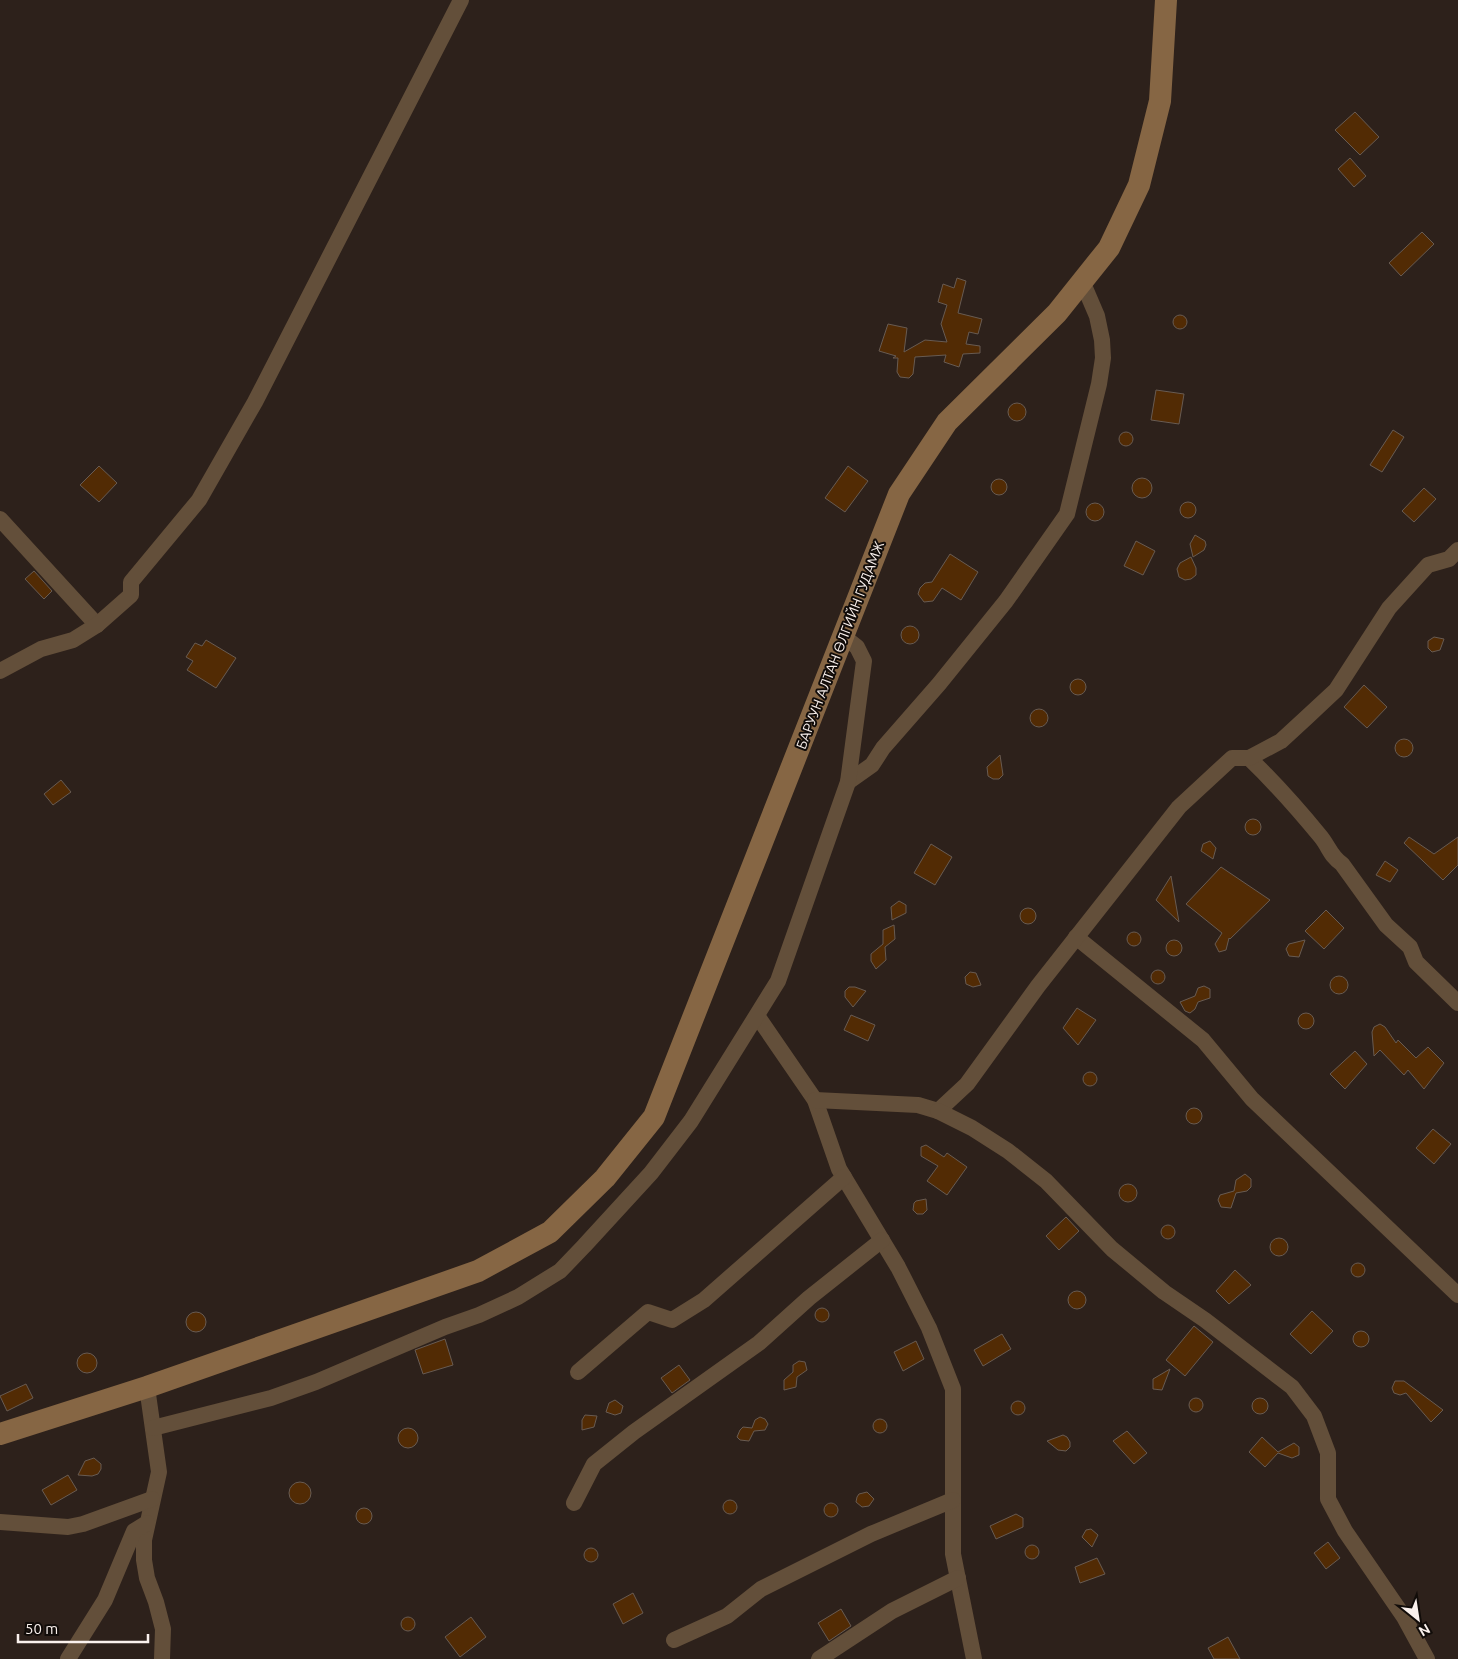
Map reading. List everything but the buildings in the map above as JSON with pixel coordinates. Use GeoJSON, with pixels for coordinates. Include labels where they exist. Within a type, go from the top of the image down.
{"type":"FeatureCollection","features":[{"type":"Feature","properties":{"kind":"main road","name":"БАРУУН АЛТАН ӨЛГИЙН ГУДАМЖ"},"geometry":{"type":"LineString","coordinates":[[0,1434],[147,1387],[478,1271],[550,1232],[604,1178],[654,1116],[899,494],[947,422],[1057,313],[1109,248],[1139,185],[1160,101],[1166,0]]}},
{"type":"Feature","properties":{"kind":"street"},"geometry":{"type":"LineString","coordinates":[[0,671],[41,649],[73,640],[97,625],[131,594],[131,582],[199,500],[255,402],[462,0]]}},
{"type":"Feature","properties":{"kind":"street"},"geometry":{"type":"LineString","coordinates":[[848,782],[872,765],[883,748],[951,669],[1006,601],[1067,514],[1083,457],[1103,358],[1097,316],[1082,281]]}},
{"type":"Feature","properties":{"kind":"street"},"geometry":{"type":"LineString","coordinates":[[0,519],[97,625]]}},
{"type":"Feature","properties":{"kind":"street"},"geometry":{"type":"LineString","coordinates":[[938,1111],[967,1084],[1076,937],[1180,807],[1232,758],[1249,758],[1281,741],[1336,690],[1389,608],[1428,565],[1449,559],[1458,550]]}},
{"type":"Feature","properties":{"kind":"street"},"geometry":{"type":"LineString","coordinates":[[153,1428],[271,1398],[316,1382],[518,1297],[560,1271],[651,1173],[691,1121],[758,1017],[778,981],[848,782],[864,661],[857,647],[843,636]]}},
{"type":"Feature","properties":{"kind":"street"},"geometry":{"type":"LineString","coordinates":[[1249,758],[1274,782],[1323,840],[1333,858],[1342,864],[1386,926],[1410,947],[1416,962],[1458,1003]]}},
{"type":"Feature","properties":{"kind":"street"},"geometry":{"type":"LineString","coordinates":[[1076,937],[1203,1040],[1252,1099],[1458,1295]]}},
{"type":"Feature","properties":{"kind":"street"},"geometry":{"type":"LineString","coordinates":[[758,1017],[816,1100],[839,1169],[882,1240],[929,1328],[953,1389],[953,1554],[974,1659]]}},
{"type":"Feature","properties":{"kind":"street"},"geometry":{"type":"LineString","coordinates":[[816,1100],[918,1105],[938,1111],[972,1128],[1008,1151],[1046,1181],[1112,1249],[1164,1292],[1205,1320],[1292,1387],[1314,1416],[1328,1453],[1328,1499],[1345,1531],[1404,1617],[1427,1659]]}},
{"type":"Feature","properties":{"kind":"street"},"geometry":{"type":"LineString","coordinates":[[578,1372],[648,1312],[672,1320],[704,1300],[844,1177]]}},
{"type":"Feature","properties":{"kind":"street"},"geometry":{"type":"LineString","coordinates":[[574,1503],[594,1464],[634,1432],[759,1343],[809,1298],[882,1240]]}},
{"type":"Feature","properties":{"kind":"street"},"geometry":{"type":"LineString","coordinates":[[147,1387],[159,1472],[152,1499],[144,1560],[147,1578],[163,1629],[162,1659]]}},
{"type":"Feature","properties":{"kind":"street"},"geometry":{"type":"LineString","coordinates":[[0,1522],[68,1527],[83,1524],[152,1499]]}},
{"type":"Feature","properties":{"kind":"street"},"geometry":{"type":"LineString","coordinates":[[674,1640],[727,1616],[761,1589],[871,1534],[953,1500]]}},
{"type":"Feature","properties":{"kind":"street"},"geometry":{"type":"LineString","coordinates":[[68,1659],[105,1600],[134,1531],[148,1523]]}},
{"type":"Feature","properties":{"kind":"street"},"geometry":{"type":"LineString","coordinates":[[819,1659],[892,1611],[958,1578]]}}]}
